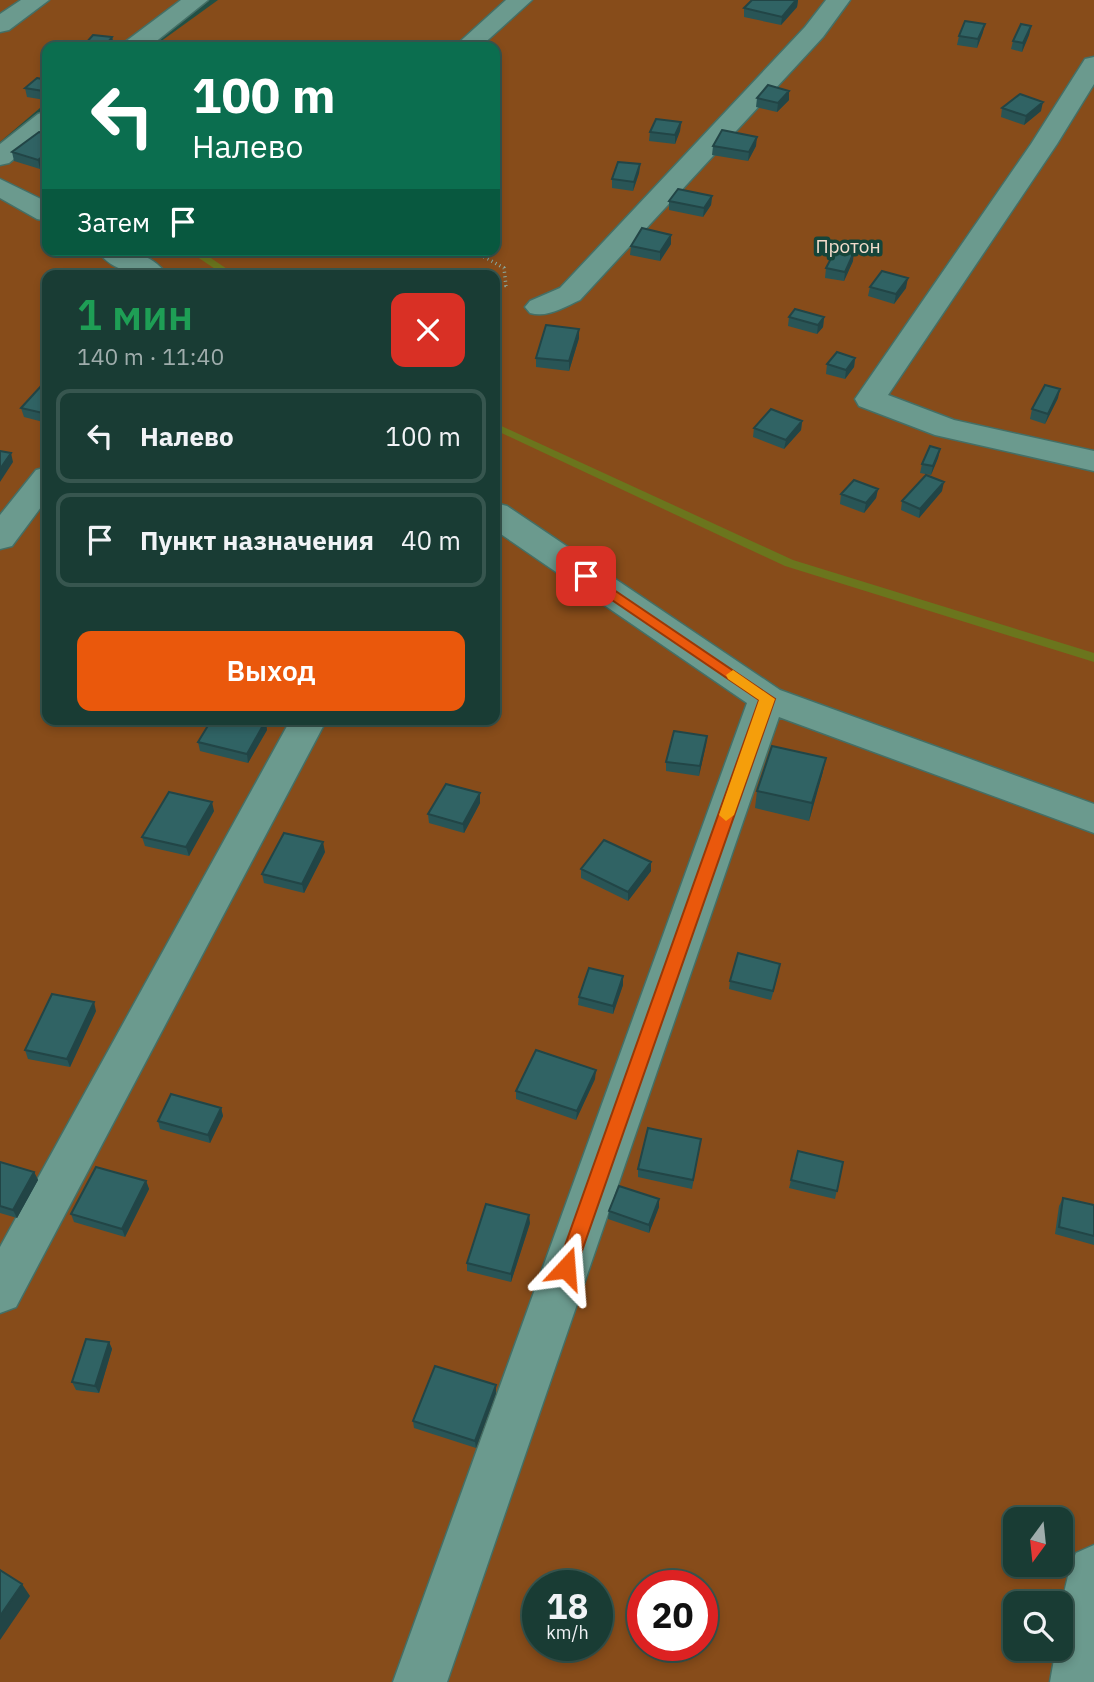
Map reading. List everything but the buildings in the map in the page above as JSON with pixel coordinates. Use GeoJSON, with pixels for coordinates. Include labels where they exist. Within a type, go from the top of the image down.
{"type":"FeatureCollection","features":[{"type":"Feature","properties":{"kind":"lane"},"geometry":{"type":"LineString","coordinates":[[0,25],[37,0]]}},
{"type":"Feature","properties":{"kind":"lane"},"geometry":{"type":"LineString","coordinates":[[141,42],[196,0]]}},
{"type":"Feature","properties":{"kind":"lane"},"geometry":{"type":"LineString","coordinates":[[472,42],[520,0]]}},
{"type":"Feature","properties":{"kind":"lane"},"geometry":{"type":"LineString","coordinates":[[540,307],[570,294],[805,42],[838,0]]}},
{"type":"Feature","properties":{"kind":"lane"},"geometry":{"type":"LineString","coordinates":[[1094,64],[1044,144],[870,399],[946,428],[1094,461]]}},
{"type":"Feature","properties":{"kind":"lane"},"geometry":{"type":"LineString","coordinates":[[0,157],[42,124]]}},
{"type":"Feature","properties":{"kind":"lane"},"geometry":{"type":"LineString","coordinates":[[0,187],[42,211]]}},
{"type":"Feature","properties":{"kind":"lane"},"geometry":{"type":"LineString","coordinates":[[121,256],[145,270]]}},
{"type":"Feature","properties":{"kind":"lane"},"geometry":{"type":"LineString","coordinates":[[0,538],[42,483]]}},
{"type":"Feature","properties":{"kind":"lane"},"geometry":{"type":"LineString","coordinates":[[500,517],[767,699],[1094,820]]}},
{"type":"Feature","properties":{"kind":"lane"},"geometry":{"type":"LineString","coordinates":[[420,1682],[767,699]]}},
{"type":"Feature","properties":{"kind":"lane"},"geometry":{"type":"LineString","coordinates":[[0,1292],[306,725]]}},
{"type":"Feature","properties":{"kind":"lane"},"geometry":{"type":"LineString","coordinates":[[1077,1682],[1094,1571]]}},
{"type":"Feature","properties":{"kind":"path"},"geometry":{"type":"LineString","coordinates":[[483,256],[504,268],[506,286],[540,307]]}},
{"type":"Feature","properties":{"kind":"green space"},"geometry":{"type":"Polygon","coordinates":[[[0,0],[181,0],[125,42],[42,42],[42,106],[0,142],[0,0]]]}},
{"type":"Feature","properties":{"kind":"green space","name":"Протон"},"geometry":{"type":"Polygon","coordinates":[[[218,0],[1094,0],[1094,1682],[0,1682],[0,164],[42,133],[42,256],[500,256],[500,42],[160,42],[218,0]]]}},
{"type":"Feature","properties":{"kind":"waterway"},"geometry":{"type":"LineString","coordinates":[[201,256],[223,270]]}},
{"type":"Feature","properties":{"kind":"waterway"},"geometry":{"type":"LineString","coordinates":[[500,428],[789,563],[1094,658]]}},
{"type":"Feature","properties":{"kind":"slow traffic"},"geometry":{"type":"LineString","coordinates":[[726,815],[767,699],[733,675]]}},
{"type":"Feature","properties":{"kind":"route"},"geometry":{"type":"LineString","coordinates":[[566,1268],[767,699],[586,576]]}}]}
